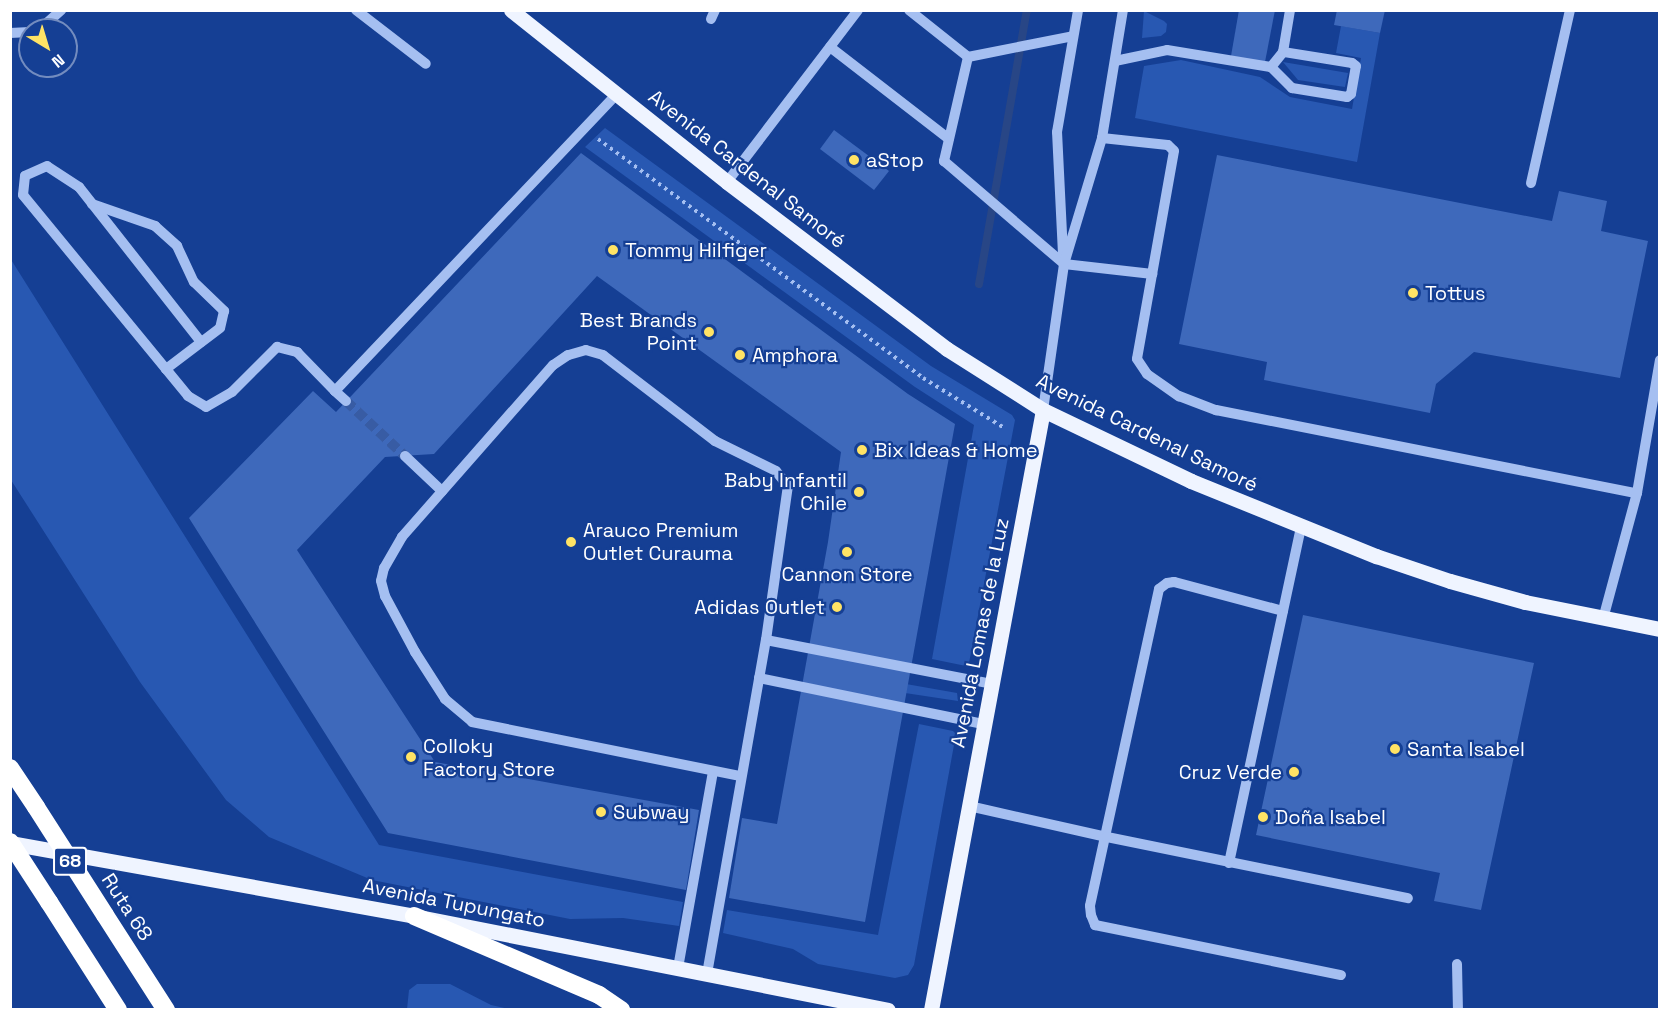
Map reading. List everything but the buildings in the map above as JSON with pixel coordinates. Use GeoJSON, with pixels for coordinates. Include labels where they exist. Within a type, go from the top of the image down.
{"type":"FeatureCollection","features":[{"type":"Feature","properties":{"kind":"highway","name":"Ruta 68"},"geometry":{"type":"LineString","coordinates":[[10,768],[166,1010]]}},
{"type":"Feature","properties":{"kind":"highway","name":"68"},"geometry":{"type":"LineString","coordinates":[[10,842],[118,1010]]}},
{"type":"Feature","properties":{"kind":"highway"},"geometry":{"type":"LineString","coordinates":[[414,916],[599,995],[621,1010]]}},
{"type":"Feature","properties":{"kind":"main road","name":"Avenida Cardenal Samoré"},"geometry":{"type":"LineString","coordinates":[[511,10],[727,182],[947,349],[1043,410],[1191,481],[1300,527],[1450,581],[1603,620],[1659,629]]}},
{"type":"Feature","properties":{"kind":"main road","name":"Avenida Lomas de la Luz"},"geometry":{"type":"LineString","coordinates":[[931,1010],[1043,410]]}},
{"type":"Feature","properties":{"kind":"main road","name":"Avenida Tupungato"},"geometry":{"type":"LineString","coordinates":[[10,842],[414,916],[888,1010]]}},
{"type":"Feature","properties":{"kind":"street"},"geometry":{"type":"LineString","coordinates":[[727,182],[858,10]]}},
{"type":"Feature","properties":{"kind":"street"},"geometry":{"type":"LineString","coordinates":[[909,10],[968,57]]}},
{"type":"Feature","properties":{"kind":"street","name":"Avenida Lomas de la Luz"},"geometry":{"type":"LineString","coordinates":[[1064,264],[1057,132],[1078,10]]}},
{"type":"Feature","properties":{"kind":"street","name":"Avenida Lomas de la Luz"},"geometry":{"type":"LineString","coordinates":[[1043,410],[1064,264],[1102,138],[1124,10]]}},
{"type":"Feature","properties":{"kind":"street"},"geometry":{"type":"LineString","coordinates":[[1270,67],[1283,51],[1290,10]]}},
{"type":"Feature","properties":{"kind":"street"},"geometry":{"type":"LineString","coordinates":[[1532,183],[1570,10]]}},
{"type":"Feature","properties":{"kind":"street"},"geometry":{"type":"LineString","coordinates":[[359,11],[426,64]]}},
{"type":"Feature","properties":{"kind":"street"},"geometry":{"type":"LineString","coordinates":[[968,57],[1073,36]]}},
{"type":"Feature","properties":{"kind":"street"},"geometry":{"type":"LineString","coordinates":[[830,46],[949,139]]}},
{"type":"Feature","properties":{"kind":"street"},"geometry":{"type":"LineString","coordinates":[[1115,61],[1167,50],[1270,67],[1292,88],[1347,97],[1351,94],[1356,66],[1352,63],[1283,51]]}},
{"type":"Feature","properties":{"kind":"street"},"geometry":{"type":"LineString","coordinates":[[968,57],[944,161],[1064,264],[1152,274]]}},
{"type":"Feature","properties":{"kind":"street"},"geometry":{"type":"LineString","coordinates":[[335,391],[616,95]]}},
{"type":"Feature","properties":{"kind":"street"},"geometry":{"type":"LineString","coordinates":[[1102,138],[1172,147],[1174,151],[1137,359],[1147,374],[1179,396],[1216,410],[1637,493]]}},
{"type":"Feature","properties":{"kind":"street"},"geometry":{"type":"LineString","coordinates":[[201,342],[79,187],[47,166],[26,176],[23,195],[189,396],[206,407],[232,393],[277,347],[297,352],[346,401]]}},
{"type":"Feature","properties":{"kind":"street"},"geometry":{"type":"LineString","coordinates":[[92,204],[156,226],[177,246],[194,282],[224,311],[220,328],[166,369]]}},
{"type":"Feature","properties":{"kind":"street"},"geometry":{"type":"LineString","coordinates":[[707,974],[766,640],[788,486],[776,471],[715,441],[603,355],[586,350],[568,355],[553,365],[402,537],[391,553],[381,581],[385,597],[394,616],[446,699],[472,722],[741,776]]}},
{"type":"Feature","properties":{"kind":"street"},"geometry":{"type":"LineString","coordinates":[[1603,620],[1637,493],[1659,360]]}},
{"type":"Feature","properties":{"kind":"street"},"geometry":{"type":"LineString","coordinates":[[405,456],[442,491]]}},
{"type":"Feature","properties":{"kind":"street"},"geometry":{"type":"LineString","coordinates":[[1229,863],[1300,527]]}},
{"type":"Feature","properties":{"kind":"street"},"geometry":{"type":"LineString","coordinates":[[1283,611],[1174,582],[1167,583],[1159,590],[1107,837],[1090,906],[1095,925],[1341,975]]}},
{"type":"Feature","properties":{"kind":"street"},"geometry":{"type":"LineString","coordinates":[[766,640],[992,684]]}},
{"type":"Feature","properties":{"kind":"street"},"geometry":{"type":"LineString","coordinates":[[759,678],[984,724]]}},
{"type":"Feature","properties":{"kind":"street"},"geometry":{"type":"LineString","coordinates":[[678,968],[712,771]]}},
{"type":"Feature","properties":{"kind":"street"},"geometry":{"type":"LineString","coordinates":[[969,806],[1229,863],[1408,898]]}},
{"type":"Feature","properties":{"kind":"street"},"geometry":{"type":"LineString","coordinates":[[1457,964],[1458,1010]]}},
{"type":"Feature","properties":{"kind":"path"},"geometry":{"type":"LineString","coordinates":[[585,129],[923,378],[1005,429]]}},
{"type":"Feature","properties":{"kind":"shaded area"},"geometry":{"type":"Polygon","coordinates":[[[1144,11],[1164,21],[1167,24],[1166,32],[1161,36],[1142,38],[1144,11]]]}},
{"type":"Feature","properties":{"kind":"shaded area"},"geometry":{"type":"Polygon","coordinates":[[[1341,26],[1380,33],[1357,162],[1135,118],[1144,66],[1181,60],[1260,77],[1290,97],[1352,109],[1361,58],[1336,53],[1341,26]]]}},
{"type":"Feature","properties":{"kind":"shaded area"},"geometry":{"type":"Polygon","coordinates":[[[1283,62],[1348,73],[1345,87],[1298,80],[1283,62]]]}},
{"type":"Feature","properties":{"kind":"shaded area"},"geometry":{"type":"Polygon","coordinates":[[[605,128],[931,366],[1012,415],[1015,420],[969,663],[966,666],[932,659],[974,425],[915,387],[585,147],[605,128]]]}},
{"type":"Feature","properties":{"kind":"shaded area"},"geometry":{"type":"Polygon","coordinates":[[[10,258],[379,845],[683,902],[679,926],[623,918],[570,919],[372,880],[269,837],[226,800],[140,682],[11,480],[10,258]]]}},
{"type":"Feature","properties":{"kind":"shaded area"},"geometry":{"type":"Polygon","coordinates":[[[906,684],[957,693],[958,701],[905,693],[906,684]]]}},
{"type":"Feature","properties":{"kind":"shaded area"},"geometry":{"type":"Polygon","coordinates":[[[919,724],[953,731],[956,734],[914,965],[908,975],[895,978],[818,964],[793,949],[723,933],[727,910],[878,935],[919,724]]]}},
{"type":"Feature","properties":{"kind":"shaded area"},"geometry":{"type":"Polygon","coordinates":[[[417,984],[450,984],[491,1005],[509,1009],[407,1009],[409,990],[417,984]]]}},
{"type":"Feature","properties":{"kind":"waterway"},"geometry":{"type":"LineString","coordinates":[[979,284],[1027,10]]}},
{"type":"Feature","properties":{"kind":"tunnel"},"geometry":{"type":"LineString","coordinates":[[346,401],[405,456]]}},
{"type":"Feature","properties":{"kind":"place","name":"aStop"},"geometry":{"type":"Point","coordinates":[854,160]}},
{"type":"Feature","properties":{"kind":"place","name":"Tommy Hilfiger"},"geometry":{"type":"Point","coordinates":[613,250]}},
{"type":"Feature","properties":{"kind":"place","name":"Tottus"},"geometry":{"type":"Point","coordinates":[1413,293]}},
{"type":"Feature","properties":{"kind":"place","name":"Best Brands Point"},"geometry":{"type":"Point","coordinates":[709,332]}},
{"type":"Feature","properties":{"kind":"place","name":"Amphora"},"geometry":{"type":"Point","coordinates":[740,355]}},
{"type":"Feature","properties":{"kind":"place","name":"Bix Ideas & Home"},"geometry":{"type":"Point","coordinates":[862,450]}},
{"type":"Feature","properties":{"kind":"place","name":"Baby Infantil Chile"},"geometry":{"type":"Point","coordinates":[859,492]}},
{"type":"Feature","properties":{"kind":"place","name":"Arauco Premium Outlet Curauma"},"geometry":{"type":"Point","coordinates":[571,542]}},
{"type":"Feature","properties":{"kind":"place","name":"Cannon Store"},"geometry":{"type":"Point","coordinates":[847,552]}},
{"type":"Feature","properties":{"kind":"place","name":"Adidas Outlet"},"geometry":{"type":"Point","coordinates":[837,607]}},
{"type":"Feature","properties":{"kind":"place","name":"Santa Isabel"},"geometry":{"type":"Point","coordinates":[1395,749]}},
{"type":"Feature","properties":{"kind":"place","name":"Colloky Factory Store"},"geometry":{"type":"Point","coordinates":[411,757]}},
{"type":"Feature","properties":{"kind":"place","name":"Cruz Verde"},"geometry":{"type":"Point","coordinates":[1294,772]}},
{"type":"Feature","properties":{"kind":"place","name":"Subway"},"geometry":{"type":"Point","coordinates":[601,812]}},
{"type":"Feature","properties":{"kind":"place","name":"Doña Isabel"},"geometry":{"type":"Point","coordinates":[1263,817]}}]}
